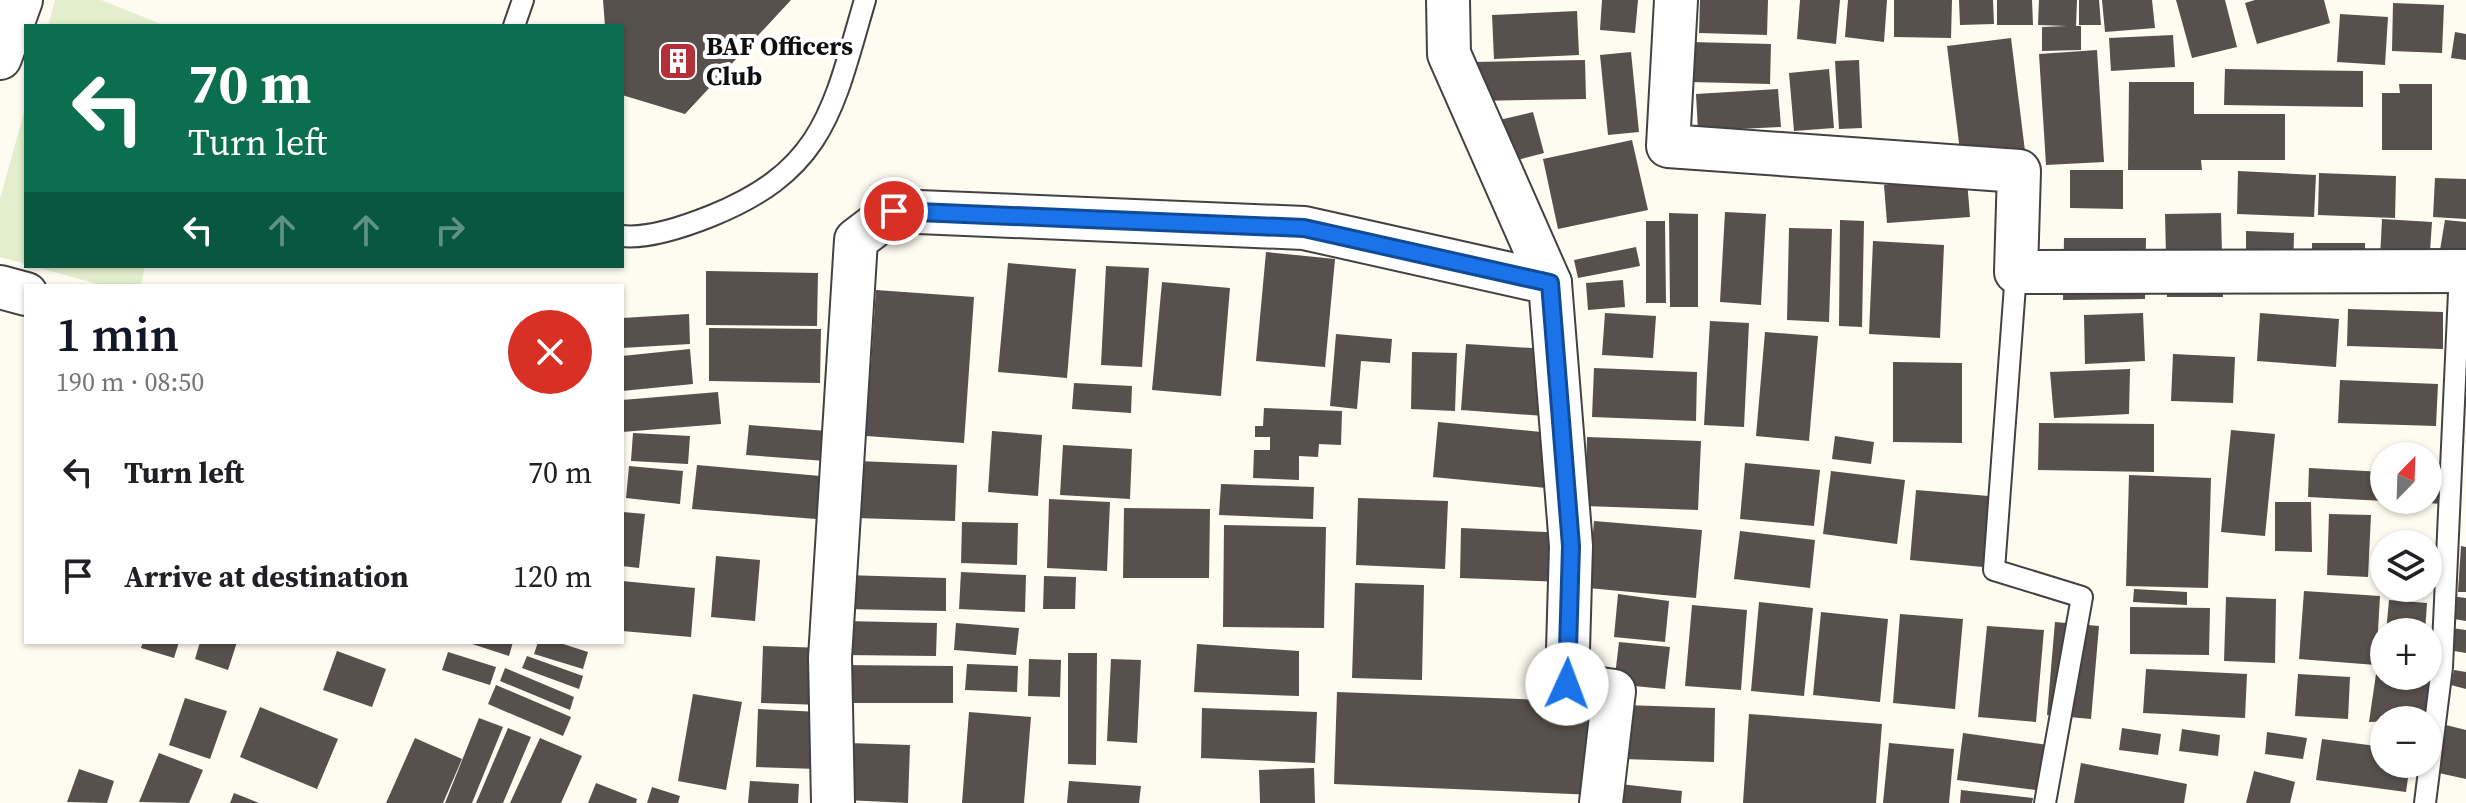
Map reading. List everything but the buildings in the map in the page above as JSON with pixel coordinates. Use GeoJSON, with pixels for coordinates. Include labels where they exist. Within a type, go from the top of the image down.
{"type":"FeatureCollection","features":[{"type":"Feature","properties":{"kind":"street"},"geometry":{"type":"LineString","coordinates":[[0,58],[21,0]]}},
{"type":"Feature","properties":{"kind":"street"},"geometry":{"type":"LineString","coordinates":[[1448,0],[1449,54],[1550,283],[1571,546],[1567,684],[1614,691],[1601,803]]}},
{"type":"Feature","properties":{"kind":"street"},"geometry":{"type":"LineString","coordinates":[[1676,0],[1668,146],[2019,171],[2016,272],[2463,270]]}},
{"type":"Feature","properties":{"kind":"street"},"geometry":{"type":"LineString","coordinates":[[833,803],[830,658],[856,240],[894,211],[1304,228],[1550,283]]}},
{"type":"Feature","properties":{"kind":"street"},"geometry":{"type":"LineString","coordinates":[[0,287],[24,293]]}},
{"type":"Feature","properties":{"kind":"lane"},"geometry":{"type":"LineString","coordinates":[[515,24],[523,0]]}},
{"type":"Feature","properties":{"kind":"lane"},"geometry":{"type":"LineString","coordinates":[[624,236],[694,223],[752,199],[796,166],[834,107],[865,0]]}},
{"type":"Feature","properties":{"kind":"lane"},"geometry":{"type":"LineString","coordinates":[[2425,803],[2442,667],[2463,270]]}},
{"type":"Feature","properties":{"kind":"lane"},"geometry":{"type":"LineString","coordinates":[[2016,272],[1994,570],[2082,597],[2045,803]]}},
{"type":"Feature","properties":{"kind":"green space"},"geometry":{"type":"Polygon","coordinates":[[[55,0],[101,0],[161,24],[49,24],[55,0]]]}},
{"type":"Feature","properties":{"kind":"green space"},"geometry":{"type":"Polygon","coordinates":[[[24,112],[24,263],[0,257],[0,199],[24,112]]]}},
{"type":"Feature","properties":{"kind":"green space"},"geometry":{"type":"Polygon","coordinates":[[[40,268],[145,268],[141,284],[97,284],[40,268]]]}},
{"type":"Feature","properties":{"kind":"place","name":"BAF Officers Club"},"geometry":{"type":"Point","coordinates":[678,61]}},
{"type":"Feature","properties":{"kind":"route"},"geometry":{"type":"LineString","coordinates":[[894,211],[1304,228],[1550,283],[1571,546],[1567,684]]}}]}
